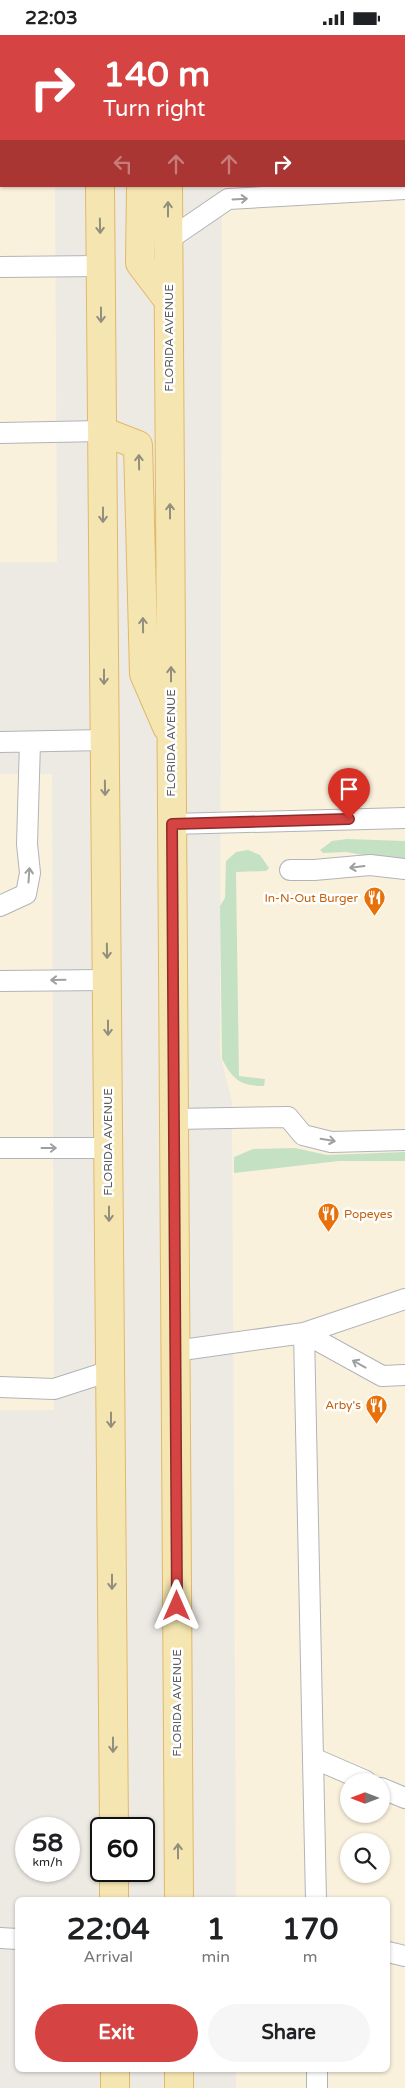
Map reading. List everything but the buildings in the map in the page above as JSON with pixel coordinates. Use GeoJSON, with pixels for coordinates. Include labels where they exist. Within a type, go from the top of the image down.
{"type":"FeatureCollection","features":[{"type":"Feature","properties":{"kind":"main road","name":"FLORIDA AVENUE"},"geometry":{"type":"LineString","coordinates":[[100,187],[114,1817]]}},
{"type":"Feature","properties":{"kind":"main road"},"geometry":{"type":"LineString","coordinates":[[141,187],[140,263],[168,300]]}},
{"type":"Feature","properties":{"kind":"main road","name":"FLORIDA AVENUE"},"geometry":{"type":"LineString","coordinates":[[168,187],[179,1897]]}},
{"type":"Feature","properties":{"kind":"main road"},"geometry":{"type":"LineString","coordinates":[[102,431],[138,445],[144,674],[171,738]]}},
{"type":"Feature","properties":{"kind":"main road"},"geometry":{"type":"LineString","coordinates":[[114,1882],[114,1897]]}},
{"type":"Feature","properties":{"kind":"main road"},"geometry":{"type":"LineString","coordinates":[[115,2072],[116,2088]]}},
{"type":"Feature","properties":{"kind":"main road"},"geometry":{"type":"LineString","coordinates":[[179,2072],[179,2088]]}},
{"type":"Feature","properties":{"kind":"lane"},"geometry":{"type":"LineString","coordinates":[[168,240],[228,199],[405,189]]}},
{"type":"Feature","properties":{"kind":"lane"},"geometry":{"type":"LineString","coordinates":[[0,267],[101,266]]}},
{"type":"Feature","properties":{"kind":"lane"},"geometry":{"type":"LineString","coordinates":[[0,433],[102,431]]}},
{"type":"Feature","properties":{"kind":"lane"},"geometry":{"type":"LineString","coordinates":[[0,742],[105,740]]}},
{"type":"Feature","properties":{"kind":"lane"},"geometry":{"type":"LineString","coordinates":[[0,907],[26,894],[30,873],[27,844],[30,742]]}},
{"type":"Feature","properties":{"kind":"lane"},"geometry":{"type":"LineString","coordinates":[[172,824],[405,818]]}},
{"type":"Feature","properties":{"kind":"lane"},"geometry":{"type":"LineString","coordinates":[[290,870],[370,865],[405,869]]}},
{"type":"Feature","properties":{"kind":"lane"},"geometry":{"type":"LineString","coordinates":[[0,981],[107,980]]}},
{"type":"Feature","properties":{"kind":"lane"},"geometry":{"type":"LineString","coordinates":[[174,1119],[288,1117],[303,1135],[331,1142],[405,1140]]}},
{"type":"Feature","properties":{"kind":"lane"},"geometry":{"type":"LineString","coordinates":[[0,1148],[108,1147]]}},
{"type":"Feature","properties":{"kind":"lane"},"geometry":{"type":"LineString","coordinates":[[175,1351],[304,1333],[405,1299]]}},
{"type":"Feature","properties":{"kind":"lane"},"geometry":{"type":"LineString","coordinates":[[304,1333],[382,1376],[405,1375]]}},
{"type":"Feature","properties":{"kind":"lane"},"geometry":{"type":"LineString","coordinates":[[304,1333],[316,1897]]}},
{"type":"Feature","properties":{"kind":"lane"},"geometry":{"type":"LineString","coordinates":[[0,1387],[54,1389],[110,1371]]}},
{"type":"Feature","properties":{"kind":"lane"},"geometry":{"type":"LineString","coordinates":[[313,1758],[348,1773]]}},
{"type":"Feature","properties":{"kind":"lane"},"geometry":{"type":"LineString","coordinates":[[390,1792],[405,1798]]}},
{"type":"Feature","properties":{"kind":"lane"},"geometry":{"type":"LineString","coordinates":[[0,1938],[15,1939]]}},
{"type":"Feature","properties":{"kind":"lane"},"geometry":{"type":"LineString","coordinates":[[390,1952],[405,1956]]}},
{"type":"Feature","properties":{"kind":"lane"},"geometry":{"type":"LineString","coordinates":[[317,2072],[317,2088]]}},
{"type":"Feature","properties":{"kind":"shaded area"},"geometry":{"type":"Polygon","coordinates":[[[0,187],[55,187],[57,562],[0,562],[0,187]]]}},
{"type":"Feature","properties":{"kind":"shaded area"},"geometry":{"type":"Polygon","coordinates":[[[222,187],[405,187],[405,2088],[236,2088],[236,2072],[390,2072],[390,1897],[236,1897],[232,1102],[220,1054],[222,187]]]}},
{"type":"Feature","properties":{"kind":"shaded area"},"geometry":{"type":"Polygon","coordinates":[[[0,774],[52,774],[54,1410],[0,1410],[0,774]]]}},
{"type":"Feature","properties":{"kind":"green space"},"geometry":{"type":"Polygon","coordinates":[[[347,839],[405,841],[405,859],[387,859],[346,852],[323,853],[320,850],[332,841],[347,839]]]}},
{"type":"Feature","properties":{"kind":"green space"},"geometry":{"type":"Polygon","coordinates":[[[248,850],[260,855],[269,868],[266,871],[236,872],[239,1076],[265,1079],[264,1086],[249,1085],[238,1080],[230,1072],[222,1059],[220,906],[225,898],[226,861],[236,852],[248,850]]]}},
{"type":"Feature","properties":{"kind":"green space"},"geometry":{"type":"Polygon","coordinates":[[[295,1148],[327,1155],[405,1152],[405,1161],[339,1161],[234,1173],[234,1157],[253,1149],[295,1148]]]}},
{"type":"Feature","properties":{"kind":"place","name":"In-N-Out Burger"},"geometry":{"type":"Point","coordinates":[374,917]}},
{"type":"Feature","properties":{"kind":"place","name":"Popeyes"},"geometry":{"type":"Point","coordinates":[328,1233]}},
{"type":"Feature","properties":{"kind":"place","name":"Arby's"},"geometry":{"type":"Point","coordinates":[377,1424]}},
{"type":"Feature","properties":{"kind":"route"},"geometry":{"type":"LineString","coordinates":[[177,1606],[172,824],[349,819]]}}]}
